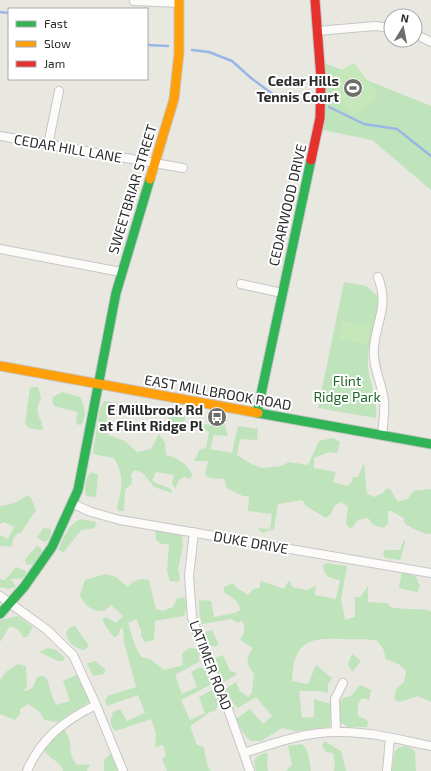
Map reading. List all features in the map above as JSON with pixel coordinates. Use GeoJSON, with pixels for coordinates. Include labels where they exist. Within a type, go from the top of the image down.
{"type":"FeatureCollection","features":[{"type":"Feature","properties":{"kind":"street","name":"CEDARWOOD DRIVE"},"geometry":{"type":"LineString","coordinates":[[257,413],[320,118],[320,79],[315,0]]}},
{"type":"Feature","properties":{"kind":"street"},"geometry":{"type":"LineString","coordinates":[[134,1],[179,1]]}},
{"type":"Feature","properties":{"kind":"street","name":"SWEETBRIAR STREET"},"geometry":{"type":"LineString","coordinates":[[0,614],[11,604],[50,549],[72,504],[84,462],[111,316],[121,272],[174,99],[179,53],[179,1]]}},
{"type":"Feature","properties":{"kind":"street"},"geometry":{"type":"LineString","coordinates":[[317,31],[376,26],[383,27]]}},
{"type":"Feature","properties":{"kind":"street"},"geometry":{"type":"LineString","coordinates":[[48,145],[59,90]]}},
{"type":"Feature","properties":{"kind":"street","name":"CEDAR HILL LANE"},"geometry":{"type":"LineString","coordinates":[[0,136],[183,168]]}},
{"type":"Feature","properties":{"kind":"street"},"geometry":{"type":"LineString","coordinates":[[0,250],[121,272]]}},
{"type":"Feature","properties":{"kind":"street"},"geometry":{"type":"LineString","coordinates":[[378,278],[384,296],[383,310],[374,346],[374,361],[384,401],[382,435]]}},
{"type":"Feature","properties":{"kind":"street"},"geometry":{"type":"LineString","coordinates":[[241,284],[282,293]]}},
{"type":"Feature","properties":{"kind":"street","name":"EAST MILLBROOK ROAD"},"geometry":{"type":"LineString","coordinates":[[0,366],[431,444]]}},
{"type":"Feature","properties":{"kind":"street","name":"DUKE DRIVE"},"geometry":{"type":"LineString","coordinates":[[72,504],[104,516],[431,573]]}},
{"type":"Feature","properties":{"kind":"street","name":"LATIMER ROAD"},"geometry":{"type":"LineString","coordinates":[[194,532],[189,576],[192,617],[203,650],[250,771]]}},
{"type":"Feature","properties":{"kind":"street"},"geometry":{"type":"LineString","coordinates":[[0,596],[57,637],[73,655],[96,705],[123,771]]}},
{"type":"Feature","properties":{"kind":"street"},"geometry":{"type":"LineString","coordinates":[[336,732],[335,699],[343,683]]}},
{"type":"Feature","properties":{"kind":"street"},"geometry":{"type":"LineString","coordinates":[[27,771],[35,754],[56,729],[80,713],[96,705]]}},
{"type":"Feature","properties":{"kind":"street"},"geometry":{"type":"LineString","coordinates":[[244,753],[296,737],[336,732],[361,733],[431,746]]}},
{"type":"Feature","properties":{"kind":"street"},"geometry":{"type":"LineString","coordinates":[[387,771],[390,738]]}},
{"type":"Feature","properties":{"kind":"green space"},"geometry":{"type":"Polygon","coordinates":[[[322,62],[431,106],[431,190],[372,140],[323,130],[322,62]]]}},
{"type":"Feature","properties":{"kind":"green space","name":"Cedar Hills Tennis Court"},"geometry":{"type":"Polygon","coordinates":[[[354,63],[380,97],[351,116],[327,78],[354,63]]]}},
{"type":"Feature","properties":{"kind":"green space","name":"Flint Ridge Park"},"geometry":{"type":"Polygon","coordinates":[[[344,282],[366,286],[381,299],[368,351],[368,367],[376,405],[376,418],[318,408],[344,282]]]}},
{"type":"Feature","properties":{"kind":"green space"},"geometry":{"type":"Polygon","coordinates":[[[343,321],[371,327],[367,344],[339,339],[343,321]]]}},
{"type":"Feature","properties":{"kind":"green space"},"geometry":{"type":"Polygon","coordinates":[[[38,387],[41,398],[37,410],[42,422],[41,425],[44,427],[41,430],[29,428],[25,423],[30,388],[38,387]]]}},
{"type":"Feature","properties":{"kind":"green space"},"geometry":{"type":"Polygon","coordinates":[[[62,392],[80,397],[85,411],[81,425],[76,424],[77,412],[54,406],[52,401],[53,397],[62,392]]]}},
{"type":"Feature","properties":{"kind":"green space"},"geometry":{"type":"Polygon","coordinates":[[[104,401],[119,403],[118,407],[107,412],[108,435],[125,441],[137,452],[151,449],[159,434],[165,443],[166,455],[182,462],[193,476],[188,479],[185,477],[181,478],[176,489],[172,484],[174,475],[156,472],[152,480],[171,489],[172,493],[154,487],[143,473],[134,470],[131,475],[132,483],[125,490],[124,511],[119,511],[117,507],[122,482],[120,471],[114,458],[93,453],[100,409],[104,401]]]}},
{"type":"Feature","properties":{"kind":"green space"},"geometry":{"type":"Polygon","coordinates":[[[171,413],[186,416],[183,425],[186,432],[170,427],[168,418],[171,413]]]}},
{"type":"Feature","properties":{"kind":"green space"},"geometry":{"type":"Polygon","coordinates":[[[213,419],[224,423],[228,436],[214,435],[210,449],[232,453],[238,426],[258,429],[257,440],[240,439],[237,455],[253,465],[262,468],[281,466],[289,462],[308,465],[319,441],[333,438],[340,442],[337,453],[329,452],[314,458],[314,468],[336,472],[333,482],[347,486],[351,483],[353,477],[358,477],[364,463],[367,494],[374,497],[383,493],[387,488],[391,490],[397,501],[403,501],[409,498],[413,491],[431,489],[431,534],[421,532],[405,524],[404,518],[391,511],[388,511],[388,523],[384,528],[373,525],[368,518],[358,520],[352,528],[348,527],[346,522],[348,507],[341,502],[334,506],[331,514],[326,518],[306,506],[302,500],[278,504],[274,529],[262,533],[258,528],[270,529],[272,514],[248,511],[249,496],[243,496],[227,488],[224,479],[210,478],[205,474],[208,461],[194,461],[200,449],[206,448],[209,432],[199,427],[202,424],[214,425],[213,419]]]}},
{"type":"Feature","properties":{"kind":"green space"},"geometry":{"type":"Polygon","coordinates":[[[91,472],[98,475],[96,497],[86,496],[85,490],[87,478],[91,472]]]}},
{"type":"Feature","properties":{"kind":"green space"},"geometry":{"type":"Polygon","coordinates":[[[27,495],[31,498],[36,510],[20,534],[18,533],[14,537],[11,547],[0,546],[0,535],[8,539],[14,527],[4,522],[0,524],[0,506],[14,503],[27,495]]]}},
{"type":"Feature","properties":{"kind":"green space"},"geometry":{"type":"Polygon","coordinates":[[[81,519],[96,522],[95,528],[81,530],[63,553],[58,549],[64,536],[73,524],[81,519]]]}},
{"type":"Feature","properties":{"kind":"green space"},"geometry":{"type":"Polygon","coordinates":[[[43,528],[51,529],[50,538],[45,542],[37,538],[43,528]]]}},
{"type":"Feature","properties":{"kind":"green space"},"geometry":{"type":"Polygon","coordinates":[[[155,530],[182,535],[183,545],[178,569],[180,579],[177,582],[170,581],[167,571],[169,544],[161,544],[156,540],[155,530]]]}},
{"type":"Feature","properties":{"kind":"green space"},"geometry":{"type":"Polygon","coordinates":[[[404,539],[405,543],[400,560],[385,558],[383,554],[385,550],[400,550],[404,539]]]}},
{"type":"Feature","properties":{"kind":"green space"},"geometry":{"type":"Polygon","coordinates":[[[37,546],[41,548],[42,552],[34,565],[26,564],[25,559],[37,546]]]}},
{"type":"Feature","properties":{"kind":"green space"},"geometry":{"type":"Polygon","coordinates":[[[326,563],[347,566],[341,599],[345,620],[355,617],[355,597],[360,597],[368,586],[368,602],[388,603],[390,607],[395,608],[431,611],[431,702],[418,696],[400,702],[395,700],[395,692],[404,682],[406,671],[400,665],[386,659],[383,648],[376,640],[314,640],[305,645],[298,652],[294,664],[292,681],[308,684],[316,665],[332,678],[328,685],[328,693],[319,691],[299,691],[302,718],[314,717],[314,699],[331,704],[330,727],[295,731],[282,728],[261,741],[250,741],[244,734],[236,719],[250,709],[263,724],[272,716],[256,697],[238,708],[226,697],[225,689],[236,682],[240,691],[248,697],[252,693],[254,673],[249,667],[248,657],[253,648],[240,640],[244,633],[244,624],[241,620],[238,623],[231,619],[203,624],[200,622],[199,600],[211,601],[214,617],[235,613],[240,610],[238,603],[224,592],[224,587],[233,583],[237,588],[248,595],[253,589],[259,588],[261,581],[284,589],[289,580],[292,587],[307,590],[316,586],[315,595],[336,599],[340,580],[330,578],[326,575],[323,566],[326,563]]]}},
{"type":"Feature","properties":{"kind":"green space"},"geometry":{"type":"Polygon","coordinates":[[[16,567],[26,571],[25,577],[20,579],[11,579],[16,587],[8,589],[0,587],[0,579],[5,580],[16,567]]]}},
{"type":"Feature","properties":{"kind":"green space"},"geometry":{"type":"Polygon","coordinates":[[[402,571],[416,577],[420,586],[417,592],[399,588],[402,571]]]}},
{"type":"Feature","properties":{"kind":"green space"},"geometry":{"type":"Polygon","coordinates":[[[106,574],[116,577],[128,587],[137,580],[149,580],[156,609],[163,611],[173,607],[177,599],[183,597],[185,599],[186,606],[184,616],[155,621],[154,640],[145,642],[141,636],[141,630],[136,619],[128,623],[139,654],[142,657],[150,659],[164,670],[183,665],[182,654],[189,648],[197,649],[200,661],[175,675],[182,694],[197,687],[191,672],[200,667],[205,669],[212,684],[181,700],[190,720],[205,713],[199,697],[214,689],[218,705],[215,711],[210,712],[190,726],[197,745],[204,747],[207,765],[211,771],[167,771],[162,759],[166,756],[163,745],[155,747],[156,733],[151,719],[115,731],[110,723],[113,712],[120,709],[127,721],[145,713],[138,695],[107,706],[105,701],[108,696],[136,687],[124,642],[123,628],[120,629],[119,634],[115,637],[111,634],[102,620],[106,617],[116,623],[123,616],[111,605],[104,611],[92,609],[86,605],[80,595],[85,580],[106,574]]]}},
{"type":"Feature","properties":{"kind":"green space"},"geometry":{"type":"Polygon","coordinates":[[[18,616],[33,627],[27,637],[23,637],[18,629],[10,626],[0,642],[0,620],[18,616]]]}},
{"type":"Feature","properties":{"kind":"green space"},"geometry":{"type":"Polygon","coordinates":[[[75,626],[89,646],[84,650],[72,644],[68,639],[66,633],[69,628],[75,626]]]}},
{"type":"Feature","properties":{"kind":"green space"},"geometry":{"type":"Polygon","coordinates":[[[212,630],[218,643],[217,646],[206,646],[201,634],[212,630]]]}},
{"type":"Feature","properties":{"kind":"green space"},"geometry":{"type":"Polygon","coordinates":[[[48,648],[56,650],[65,658],[63,661],[58,661],[39,652],[48,648]]]}},
{"type":"Feature","properties":{"kind":"green space"},"geometry":{"type":"Polygon","coordinates":[[[352,654],[361,661],[352,672],[348,664],[352,654]]]}},
{"type":"Feature","properties":{"kind":"green space"},"geometry":{"type":"Polygon","coordinates":[[[223,655],[230,671],[235,672],[236,675],[221,684],[211,663],[213,659],[223,655]]]}},
{"type":"Feature","properties":{"kind":"green space"},"geometry":{"type":"Polygon","coordinates":[[[95,661],[105,669],[104,674],[93,676],[87,664],[95,661]]]}},
{"type":"Feature","properties":{"kind":"green space"},"geometry":{"type":"Polygon","coordinates":[[[18,664],[26,666],[27,687],[23,690],[27,691],[33,687],[37,677],[43,676],[47,679],[56,705],[70,701],[63,681],[76,675],[82,677],[90,701],[58,722],[44,720],[40,712],[28,704],[20,709],[20,714],[15,720],[0,714],[0,680],[7,671],[18,664]]]}},
{"type":"Feature","properties":{"kind":"green space"},"geometry":{"type":"Polygon","coordinates":[[[360,685],[371,690],[369,700],[362,698],[358,704],[358,716],[366,719],[368,722],[367,727],[347,727],[339,721],[339,704],[343,698],[351,696],[360,685]]]}},
{"type":"Feature","properties":{"kind":"green space"},"geometry":{"type":"Polygon","coordinates":[[[64,729],[69,740],[74,760],[77,765],[90,764],[87,771],[63,771],[59,764],[44,750],[42,746],[64,729]]]}},
{"type":"Feature","properties":{"kind":"green space"},"geometry":{"type":"Polygon","coordinates":[[[324,741],[341,751],[346,771],[334,771],[335,766],[333,753],[326,752],[322,746],[324,741]]]}},
{"type":"Feature","properties":{"kind":"green space"},"geometry":{"type":"Polygon","coordinates":[[[302,744],[308,753],[311,771],[286,771],[292,765],[288,746],[302,744]]]}},
{"type":"Feature","properties":{"kind":"green space"},"geometry":{"type":"Polygon","coordinates":[[[405,746],[411,748],[415,752],[416,771],[392,771],[395,752],[398,748],[405,746]]]}},
{"type":"Feature","properties":{"kind":"green space"},"geometry":{"type":"Polygon","coordinates":[[[111,753],[120,771],[104,771],[104,760],[111,753]]]}},
{"type":"Feature","properties":{"kind":"green space"},"geometry":{"type":"Polygon","coordinates":[[[264,753],[268,754],[268,771],[256,771],[254,761],[257,757],[264,753]]]}},
{"type":"Feature","properties":{"kind":"waterway"},"geometry":{"type":"LineString","coordinates":[[0,12],[8,13]]}},
{"type":"Feature","properties":{"kind":"waterway"},"geometry":{"type":"LineString","coordinates":[[148,45],[168,46]]}},
{"type":"Feature","properties":{"kind":"waterway"},"geometry":{"type":"LineString","coordinates":[[192,50],[209,52],[232,61],[251,78],[274,95],[311,102]]}},
{"type":"Feature","properties":{"kind":"waterway"},"geometry":{"type":"LineString","coordinates":[[329,107],[364,124],[397,129],[431,156]]}},
{"type":"Feature","properties":{"kind":"traffic: fast"},"geometry":{"type":"LineString","coordinates":[[257,413],[311,160]]}},
{"type":"Feature","properties":{"kind":"traffic: fast"},"geometry":{"type":"LineString","coordinates":[[0,614],[24,587],[52,547],[78,490],[116,293],[150,179]]}},
{"type":"Feature","properties":{"kind":"traffic: fast"},"geometry":{"type":"LineString","coordinates":[[258,413],[431,444]]}},
{"type":"Feature","properties":{"kind":"traffic: slow"},"geometry":{"type":"LineString","coordinates":[[150,179],[174,99],[179,53],[179,0]]}},
{"type":"Feature","properties":{"kind":"traffic: slow"},"geometry":{"type":"LineString","coordinates":[[0,366],[258,413]]}},
{"type":"Feature","properties":{"kind":"traffic: jam"},"geometry":{"type":"LineString","coordinates":[[311,160],[320,118],[321,79],[315,0]]}},
{"type":"Feature","properties":{"kind":"place","name":"Cedar Hills Tennis Court"},"geometry":{"type":"Point","coordinates":[353,88]}},
{"type":"Feature","properties":{"kind":"place","name":"E Millbrook Rd at Flint Ridge Pl"},"geometry":{"type":"Point","coordinates":[217,417]}}]}
